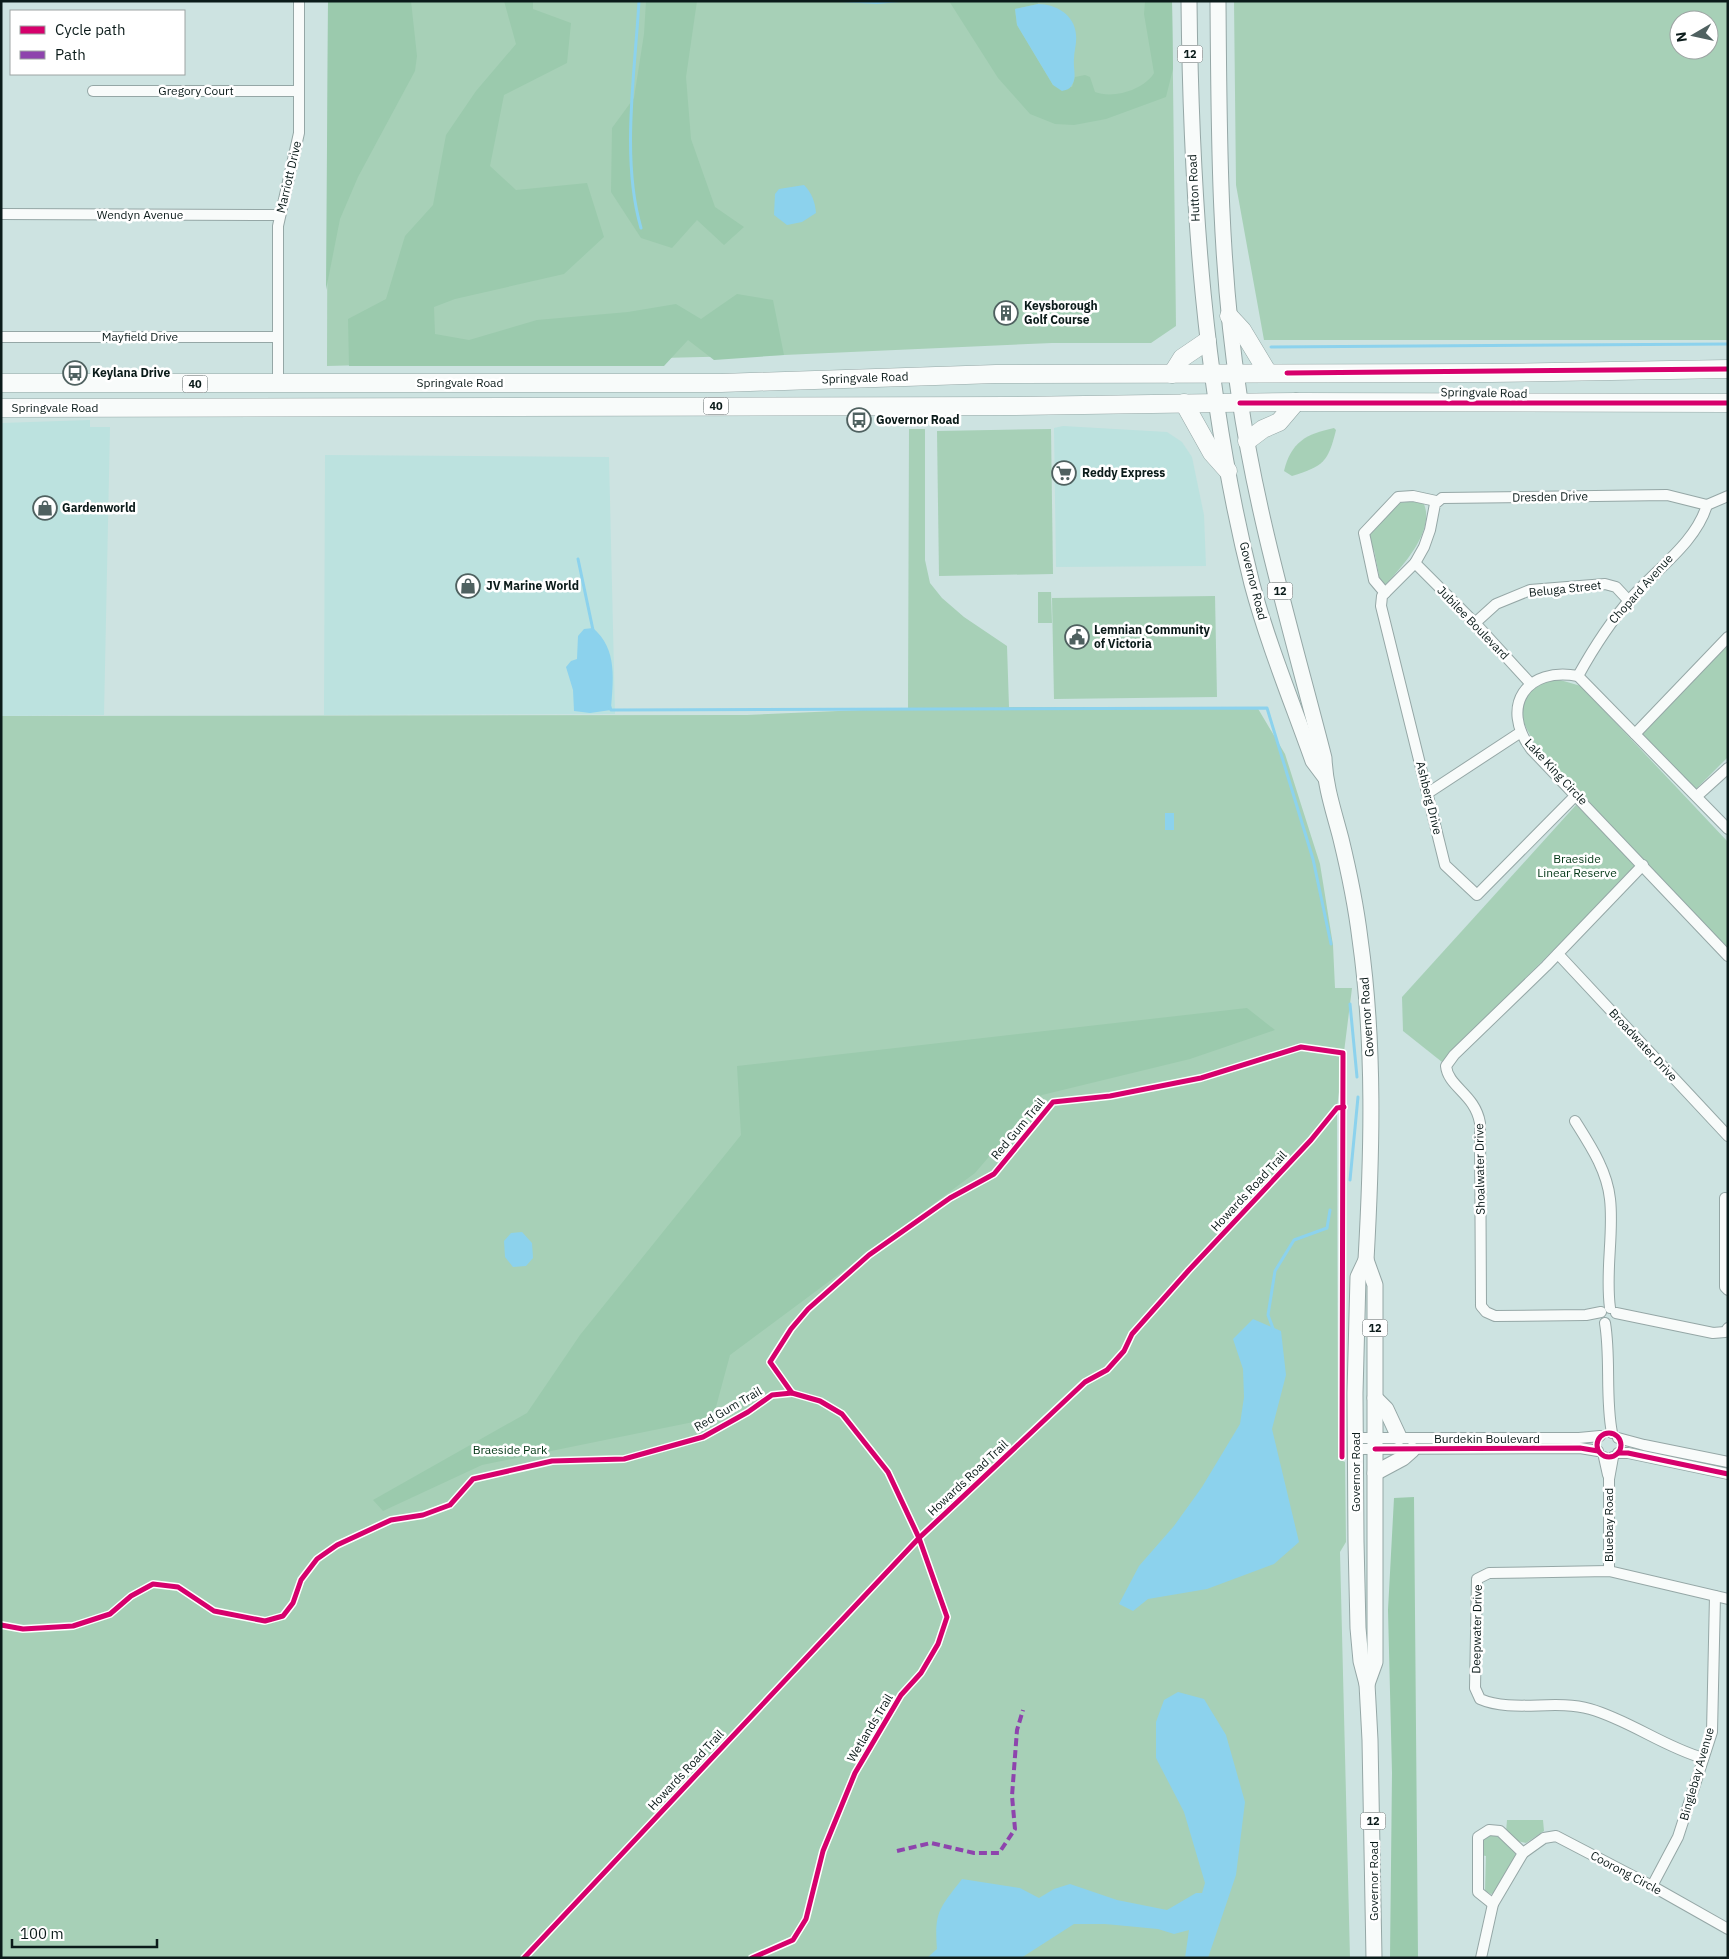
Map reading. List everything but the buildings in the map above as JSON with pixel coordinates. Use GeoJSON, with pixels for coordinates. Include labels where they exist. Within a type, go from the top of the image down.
{"type":"FeatureCollection","features":[{"type":"Feature","properties":{"kind":"highway"},"geometry":{"type":"LineString","coordinates":[[1229,316],[1242,330],[1268,374]]}},
{"type":"Feature","properties":{"kind":"highway"},"geometry":{"type":"LineString","coordinates":[[1172,374],[1182,358],[1207,341]]}},
{"type":"Feature","properties":{"kind":"highway","name":"Springvale Road"},"geometry":{"type":"LineString","coordinates":[[2,383],[721,383],[990,374],[1268,374],[1728,369]]}},
{"type":"Feature","properties":{"kind":"highway"},"geometry":{"type":"LineString","coordinates":[[1247,441],[1263,429],[1279,422],[1296,402]]}},
{"type":"Feature","properties":{"kind":"highway","name":"Springvale Road"},"geometry":{"type":"LineString","coordinates":[[1,408],[929,406],[1296,402],[1728,403]]}},
{"type":"Feature","properties":{"kind":"highway"},"geometry":{"type":"LineString","coordinates":[[1184,403],[1212,454],[1228,471]]}},
{"type":"Feature","properties":{"kind":"main road","name":"Hutton Road"},"geometry":{"type":"LineString","coordinates":[[1189,1],[1194,183],[1207,341],[1212,374]]}},
{"type":"Feature","properties":{"kind":"main road","name":"Hutton Road"},"geometry":{"type":"LineString","coordinates":[[1218,1],[1221,215],[1229,316],[1236,374]]}},
{"type":"Feature","properties":{"kind":"main road","name":"Governor Road"},"geometry":{"type":"LineString","coordinates":[[1212,374],[1228,471],[1249,570],[1264,624],[1312,761],[1325,777]]}},
{"type":"Feature","properties":{"kind":"main road","name":"Governor Road"},"geometry":{"type":"LineString","coordinates":[[1236,374],[1247,441],[1269,548],[1324,758],[1325,777],[1351,885],[1360,937],[1367,1003],[1371,1141],[1366,1260],[1375,1285],[1376,1398],[1374,1662],[1367,1684]]}},
{"type":"Feature","properties":{"kind":"main road","name":"Governor Road"},"geometry":{"type":"LineString","coordinates":[[1366,1260],[1358,1277],[1356,1443],[1358,1628],[1361,1661],[1367,1684],[1373,1805],[1374,1958]]}},
{"type":"Feature","properties":{"kind":"main road"},"geometry":{"type":"LineString","coordinates":[[1376,1398],[1386,1409],[1399,1437]]}},
{"type":"Feature","properties":{"kind":"main road"},"geometry":{"type":"LineString","coordinates":[[1375,1473],[1403,1458],[1412,1450]]}},
{"type":"Feature","properties":{"kind":"street","name":"Marriott Drive"},"geometry":{"type":"LineString","coordinates":[[278,384],[279,215],[298,140],[299,1]]}},
{"type":"Feature","properties":{"kind":"street","name":"Gregory Court"},"geometry":{"type":"LineString","coordinates":[[94,91],[299,91]]}},
{"type":"Feature","properties":{"kind":"street","name":"Wendyn Avenue"},"geometry":{"type":"LineString","coordinates":[[1,214],[279,215]]}},
{"type":"Feature","properties":{"kind":"street","name":"Mayfield Drive"},"geometry":{"type":"LineString","coordinates":[[1,337],[278,337]]}},
{"type":"Feature","properties":{"kind":"street","name":"Dresden Drive"},"geometry":{"type":"LineString","coordinates":[[1436,501],[1445,497],[1668,495],[1707,505]]}},
{"type":"Feature","properties":{"kind":"street"},"geometry":{"type":"LineString","coordinates":[[1413,496],[1436,501],[1430,530],[1415,563],[1386,593],[1373,576],[1364,538],[1365,530],[1398,497],[1413,496]]}},
{"type":"Feature","properties":{"kind":"street"},"geometry":{"type":"LineString","coordinates":[[1707,505],[1728,496]]}},
{"type":"Feature","properties":{"kind":"street","name":"Chopard Avenue"},"geometry":{"type":"LineString","coordinates":[[1578,676],[1598,638],[1629,601],[1698,528],[1707,505]]}},
{"type":"Feature","properties":{"kind":"street","name":"Jubilee Boulevard"},"geometry":{"type":"LineString","coordinates":[[1415,563],[1475,623],[1531,684]]}},
{"type":"Feature","properties":{"kind":"street","name":"Beluga Street"},"geometry":{"type":"LineString","coordinates":[[1475,623],[1496,604],[1530,590],[1605,584],[1616,587],[1629,601]]}},
{"type":"Feature","properties":{"kind":"street","name":"Ashberg Drive"},"geometry":{"type":"LineString","coordinates":[[1386,593],[1380,600],[1381,606],[1445,865],[1477,895],[1576,795]]}},
{"type":"Feature","properties":{"kind":"street"},"geometry":{"type":"LineString","coordinates":[[1635,734],[1728,637]]}},
{"type":"Feature","properties":{"kind":"street"},"geometry":{"type":"LineString","coordinates":[[1531,684],[1549,674],[1564,673],[1578,676],[1698,796],[1728,829]]}},
{"type":"Feature","properties":{"kind":"street","name":"Lake King Circle"},"geometry":{"type":"LineString","coordinates":[[1531,684],[1519,698],[1516,717],[1521,732],[1531,749],[1728,956]]}},
{"type":"Feature","properties":{"kind":"street"},"geometry":{"type":"LineString","coordinates":[[1428,793],[1521,732]]}},
{"type":"Feature","properties":{"kind":"street"},"geometry":{"type":"LineString","coordinates":[[1698,796],[1728,768]]}},
{"type":"Feature","properties":{"kind":"street","name":"Shoalwater Drive"},"geometry":{"type":"LineString","coordinates":[[1608,1315],[1495,1316],[1486,1312],[1481,1306],[1480,1123],[1478,1110],[1447,1074],[1446,1066],[1454,1055],[1558,954],[1643,865]]}},
{"type":"Feature","properties":{"kind":"street","name":"Broadwater Drive"},"geometry":{"type":"LineString","coordinates":[[1558,954],[1728,1136]]}},
{"type":"Feature","properties":{"kind":"street"},"geometry":{"type":"LineString","coordinates":[[1576,1122],[1598,1159],[1610,1198],[1608,1416],[1609,1435],[1621,1446],[1608,1454],[1596,1443],[1609,1435]]}},
{"type":"Feature","properties":{"kind":"street"},"geometry":{"type":"LineString","coordinates":[[1725,1198],[1725,1287],[1728,1290]]}},
{"type":"Feature","properties":{"kind":"street"},"geometry":{"type":"LineString","coordinates":[[1608,1315],[1627,1316],[1713,1333],[1724,1332],[1728,1328]]}},
{"type":"Feature","properties":{"kind":"street","name":"Burdekin Boulevard"},"geometry":{"type":"LineString","coordinates":[[1375,1443],[1399,1437],[1561,1438],[1609,1435],[1644,1446],[1728,1462]]}},
{"type":"Feature","properties":{"kind":"street","name":"Burdekin Boulevard"},"geometry":{"type":"LineString","coordinates":[[1356,1443],[1375,1443],[1412,1450],[1580,1448],[1608,1454],[1628,1453],[1728,1474]]}},
{"type":"Feature","properties":{"kind":"street","name":"Bluebay Road"},"geometry":{"type":"LineString","coordinates":[[1608,1454],[1609,1571]]}},
{"type":"Feature","properties":{"kind":"street","name":"Deepwater Drive"},"geometry":{"type":"LineString","coordinates":[[1703,1758],[1591,1709],[1566,1704],[1492,1704],[1480,1699],[1475,1688],[1477,1579],[1489,1573],[1609,1571],[1728,1598]]}},
{"type":"Feature","properties":{"kind":"street","name":"Binglebay Avenue"},"geometry":{"type":"LineString","coordinates":[[1652,1886],[1678,1837],[1712,1732],[1715,1596]]}},
{"type":"Feature","properties":{"kind":"street"},"geometry":{"type":"LineString","coordinates":[[1493,1904],[1478,1892],[1478,1837],[1490,1830],[1500,1831],[1523,1853]]}},
{"type":"Feature","properties":{"kind":"street","name":"Coorong Circle"},"geometry":{"type":"LineString","coordinates":[[1481,1958],[1493,1904],[1523,1853],[1544,1838],[1556,1836],[1652,1886],[1728,1929]]}},
{"type":"Feature","properties":{"kind":"shaded area"},"geometry":{"type":"Polygon","coordinates":[[[90,420],[90,427],[110,427],[104,715],[1,716],[1,423],[90,420]]]}},
{"type":"Feature","properties":{"kind":"shaded area"},"geometry":{"type":"Polygon","coordinates":[[[1063,426],[1167,432],[1182,442],[1192,457],[1204,515],[1206,566],[1056,567],[1054,428],[1063,426]]]}},
{"type":"Feature","properties":{"kind":"shaded area","name":"JV Marine World"},"geometry":{"type":"Polygon","coordinates":[[[325,455],[609,457],[615,714],[324,715],[325,455]]]}},
{"type":"Feature","properties":{"kind":"green space","name":"Keysborough Golf Course"},"geometry":{"type":"Polygon","coordinates":[[[328,1],[1172,1],[1176,326],[1151,343],[1052,343],[784,355],[327,366],[328,1]]]}},
{"type":"Feature","properties":{"kind":"green space"},"geometry":{"type":"Polygon","coordinates":[[[328,1],[411,1],[417,56],[415,71],[358,177],[340,219],[326,290],[328,1]]]}},
{"type":"Feature","properties":{"kind":"green space"},"geometry":{"type":"Polygon","coordinates":[[[504,1],[533,1],[533,9],[571,23],[567,63],[504,95],[490,166],[516,190],[587,183],[604,237],[564,274],[455,299],[434,307],[435,334],[469,340],[537,320],[628,312],[676,304],[701,319],[737,294],[773,300],[784,355],[714,360],[688,340],[664,366],[349,366],[348,319],[386,299],[405,236],[433,205],[446,135],[476,91],[516,44],[504,1]]]}},
{"type":"Feature","properties":{"kind":"green space"},"geometry":{"type":"Polygon","coordinates":[[[646,1],[697,1],[686,77],[691,139],[715,207],[744,227],[724,245],[697,220],[672,248],[641,238],[611,192],[612,128],[634,98],[644,34],[646,1]]]}},
{"type":"Feature","properties":{"kind":"green space"},"geometry":{"type":"Polygon","coordinates":[[[949,1],[1037,1],[1038,4],[1015,9],[1017,25],[1053,85],[1072,87],[1075,77],[1085,75],[1090,77],[1095,92],[1119,94],[1128,92],[1143,84],[1154,73],[1144,14],[1145,1],[1172,1],[1173,69],[1166,97],[1106,119],[1074,125],[1055,124],[1030,114],[998,78],[949,1]]]}},
{"type":"Feature","properties":{"kind":"green space"},"geometry":{"type":"Polygon","coordinates":[[[1234,1],[1728,1],[1728,340],[1264,340],[1236,185],[1234,1]]]}},
{"type":"Feature","properties":{"kind":"green space"},"geometry":{"type":"Polygon","coordinates":[[[1334,428],[1336,430],[1333,441],[1323,461],[1311,469],[1292,476],[1284,471],[1291,453],[1301,441],[1315,433],[1334,428]]]}},
{"type":"Feature","properties":{"kind":"green space","name":"Braeside Park"},"geometry":{"type":"Polygon","coordinates":[[[909,429],[925,429],[925,560],[930,583],[942,598],[964,617],[1007,646],[1009,707],[1257,707],[1285,754],[1320,864],[1333,945],[1335,988],[1352,988],[1337,1108],[1338,1459],[1345,1462],[1346,1542],[1340,1552],[1350,1958],[1,1958],[1,716],[747,715],[908,708],[909,429]]]}},
{"type":"Feature","properties":{"kind":"green space"},"geometry":{"type":"Polygon","coordinates":[[[1051,429],[1053,574],[939,576],[937,431],[1051,429]]]}},
{"type":"Feature","properties":{"kind":"green space"},"geometry":{"type":"Polygon","coordinates":[[[1423,502],[1426,513],[1422,535],[1416,547],[1385,585],[1378,582],[1376,577],[1379,575],[1374,550],[1370,551],[1367,538],[1370,530],[1372,532],[1397,506],[1395,503],[1423,502]]]}},
{"type":"Feature","properties":{"kind":"green space"},"geometry":{"type":"Polygon","coordinates":[[[1038,592],[1051,592],[1052,623],[1038,623],[1038,592]]]}},
{"type":"Feature","properties":{"kind":"green space"},"geometry":{"type":"Polygon","coordinates":[[[1215,596],[1217,697],[1054,699],[1052,598],[1215,596]]]}},
{"type":"Feature","properties":{"kind":"green space"},"geometry":{"type":"Polygon","coordinates":[[[1728,643],[1728,757],[1696,789],[1640,733],[1728,643]]]}},
{"type":"Feature","properties":{"kind":"green space"},"geometry":{"type":"Polygon","coordinates":[[[1553,678],[1581,686],[1728,842],[1728,952],[1538,750],[1520,716],[1528,692],[1553,678]]]}},
{"type":"Feature","properties":{"kind":"green space","name":"Braeside Linear Reserve"},"geometry":{"type":"Polygon","coordinates":[[[1576,805],[1637,866],[1442,1062],[1403,1031],[1402,997],[1576,805]]]}},
{"type":"Feature","properties":{"kind":"green space"},"geometry":{"type":"Polygon","coordinates":[[[1247,1008],[1275,1030],[1190,1059],[1042,1095],[975,1173],[730,1355],[713,1418],[482,1465],[383,1511],[373,1500],[527,1413],[580,1335],[741,1135],[737,1066],[1247,1008]]]}},
{"type":"Feature","properties":{"kind":"green space"},"geometry":{"type":"Polygon","coordinates":[[[1414,1497],[1418,1958],[1390,1958],[1392,1773],[1388,1610],[1394,1498],[1414,1497]]]}},
{"type":"Feature","properties":{"kind":"green space"},"geometry":{"type":"Polygon","coordinates":[[[1507,1820],[1543,1820],[1544,1831],[1526,1843],[1517,1841],[1506,1832],[1507,1820]]]}},
{"type":"Feature","properties":{"kind":"green space"},"geometry":{"type":"Polygon","coordinates":[[[1495,1835],[1512,1847],[1516,1859],[1498,1892],[1491,1894],[1485,1891],[1486,1856],[1481,1855],[1481,1842],[1484,1837],[1495,1835]]]}},
{"type":"Feature","properties":{"kind":"water"},"geometry":{"type":"Polygon","coordinates":[[[823,1],[910,1],[877,4],[823,1]]]}},
{"type":"Feature","properties":{"kind":"water"},"geometry":{"type":"Polygon","coordinates":[[[1038,4],[1051,6],[1063,12],[1068,16],[1075,28],[1074,79],[1069,88],[1062,91],[1053,85],[1017,25],[1015,9],[1038,4]]]}},
{"type":"Feature","properties":{"kind":"water"},"geometry":{"type":"Polygon","coordinates":[[[804,185],[813,198],[816,213],[802,222],[787,225],[774,215],[775,194],[779,189],[804,185]]]}},
{"type":"Feature","properties":{"kind":"water"},"geometry":{"type":"Polygon","coordinates":[[[593,628],[607,646],[610,655],[613,676],[611,710],[590,713],[574,711],[573,690],[566,667],[571,661],[577,659],[578,636],[584,629],[593,628]]]}},
{"type":"Feature","properties":{"kind":"water"},"geometry":{"type":"Polygon","coordinates":[[[1165,813],[1174,813],[1174,830],[1165,830],[1165,813]]]}},
{"type":"Feature","properties":{"kind":"water"},"geometry":{"type":"Polygon","coordinates":[[[522,1232],[532,1243],[533,1258],[526,1266],[513,1267],[505,1257],[504,1241],[511,1233],[522,1232]]]}},
{"type":"Feature","properties":{"kind":"water"},"geometry":{"type":"Polygon","coordinates":[[[1253,1319],[1281,1331],[1286,1375],[1272,1429],[1299,1542],[1274,1564],[1207,1589],[1148,1599],[1133,1611],[1119,1604],[1139,1566],[1174,1526],[1202,1487],[1240,1424],[1244,1397],[1243,1369],[1233,1339],[1253,1319]]]}},
{"type":"Feature","properties":{"kind":"water"},"geometry":{"type":"Polygon","coordinates":[[[1178,1692],[1204,1699],[1226,1735],[1245,1802],[1236,1875],[1208,1958],[1185,1958],[1189,1930],[1174,1934],[1158,1929],[1105,1924],[1074,1924],[1021,1958],[927,1958],[937,1949],[936,1936],[940,1911],[962,1879],[1020,1888],[1039,1898],[1054,1889],[1070,1884],[1117,1900],[1167,1910],[1196,1893],[1202,1893],[1205,1883],[1184,1812],[1156,1758],[1156,1722],[1164,1700],[1178,1692]]]}},
{"type":"Feature","properties":{"kind":"waterway"},"geometry":{"type":"LineString","coordinates":[[639,1],[631,116],[631,145],[635,202],[641,228]]}},
{"type":"Feature","properties":{"kind":"waterway"},"geometry":{"type":"LineString","coordinates":[[1271,347],[1728,344]]}},
{"type":"Feature","properties":{"kind":"waterway"},"geometry":{"type":"LineString","coordinates":[[578,559],[593,630]]}},
{"type":"Feature","properties":{"kind":"waterway"},"geometry":{"type":"LineString","coordinates":[[610,707],[611,710],[1267,708],[1313,859],[1331,944]]}},
{"type":"Feature","properties":{"kind":"waterway"},"geometry":{"type":"LineString","coordinates":[[1350,1004],[1357,1077]]}},
{"type":"Feature","properties":{"kind":"waterway"},"geometry":{"type":"LineString","coordinates":[[1350,1180],[1358,1097]]}},
{"type":"Feature","properties":{"kind":"waterway"},"geometry":{"type":"LineString","coordinates":[[1274,1331],[1268,1315],[1275,1271],[1294,1240],[1327,1228],[1330,1210]]}},
{"type":"Feature","properties":{"kind":"marked path"},"geometry":{"type":"LineString","coordinates":[[897,1851],[931,1843],[974,1853],[999,1853],[1015,1829],[1012,1796],[1017,1730],[1023,1710]]}},
{"type":"Feature","properties":{"kind":"cycle path"},"geometry":{"type":"LineString","coordinates":[[1287,373],[1728,369]]}},
{"type":"Feature","properties":{"kind":"cycle path"},"geometry":{"type":"LineString","coordinates":[[1240,403],[1728,403]]}},
{"type":"Feature","properties":{"kind":"cycle path","name":"Red Gum Trail"},"geometry":{"type":"LineString","coordinates":[[1,1625],[23,1629],[73,1626],[110,1614],[131,1596],[153,1584],[178,1587],[214,1611],[265,1621],[283,1616],[293,1603],[301,1580],[317,1559],[337,1545],[391,1520],[423,1515],[450,1505],[473,1479],[552,1461],[624,1459],[703,1437],[748,1412],[772,1395],[792,1393],[770,1362],[791,1329],[808,1309],[869,1255],[950,1198],[994,1174],[1053,1102],[1110,1096],[1201,1078],[1301,1047],[1343,1053],[1342,1457]]}},
{"type":"Feature","properties":{"kind":"cycle path","name":"Howards Road Trail"},"geometry":{"type":"LineString","coordinates":[[524,1958],[919,1538],[1085,1382],[1107,1370],[1124,1351],[1132,1334],[1189,1270],[1311,1140],[1337,1108],[1344,1107]]}},
{"type":"Feature","properties":{"kind":"cycle path","name":"Wetlands Trail"},"geometry":{"type":"LineString","coordinates":[[752,1958],[793,1940],[806,1919],[823,1851],[855,1773],[901,1695],[921,1673],[938,1644],[947,1617],[919,1538],[888,1472],[842,1414],[820,1401],[792,1393]]}},
{"type":"Feature","properties":{"kind":"cycle path"},"geometry":{"type":"LineString","coordinates":[[1609,1433],[1618,1436],[1621,1445],[1618,1454],[1609,1457],[1600,1454],[1597,1445],[1600,1436],[1609,1433]]}},
{"type":"Feature","properties":{"kind":"cycle path"},"geometry":{"type":"LineString","coordinates":[[1375,1449],[1580,1448],[1598,1451]]}},
{"type":"Feature","properties":{"kind":"cycle path"},"geometry":{"type":"LineString","coordinates":[[1618,1453],[1628,1453],[1728,1474]]}},
{"type":"Feature","properties":{"kind":"place","name":"Keysborough Golf Course"},"geometry":{"type":"Point","coordinates":[1006,313]}},
{"type":"Feature","properties":{"kind":"place","name":"Keylana Drive"},"geometry":{"type":"Point","coordinates":[75,373]}},
{"type":"Feature","properties":{"kind":"place","name":"Governor Road"},"geometry":{"type":"Point","coordinates":[859,420]}},
{"type":"Feature","properties":{"kind":"place","name":"Reddy Express"},"geometry":{"type":"Point","coordinates":[1064,473]}},
{"type":"Feature","properties":{"kind":"place","name":"Gardenworld"},"geometry":{"type":"Point","coordinates":[45,508]}},
{"type":"Feature","properties":{"kind":"place","name":"JV Marine World"},"geometry":{"type":"Point","coordinates":[468,586]}},
{"type":"Feature","properties":{"kind":"place","name":"Lemnian Community of Victoria"},"geometry":{"type":"Point","coordinates":[1077,637]}}]}
